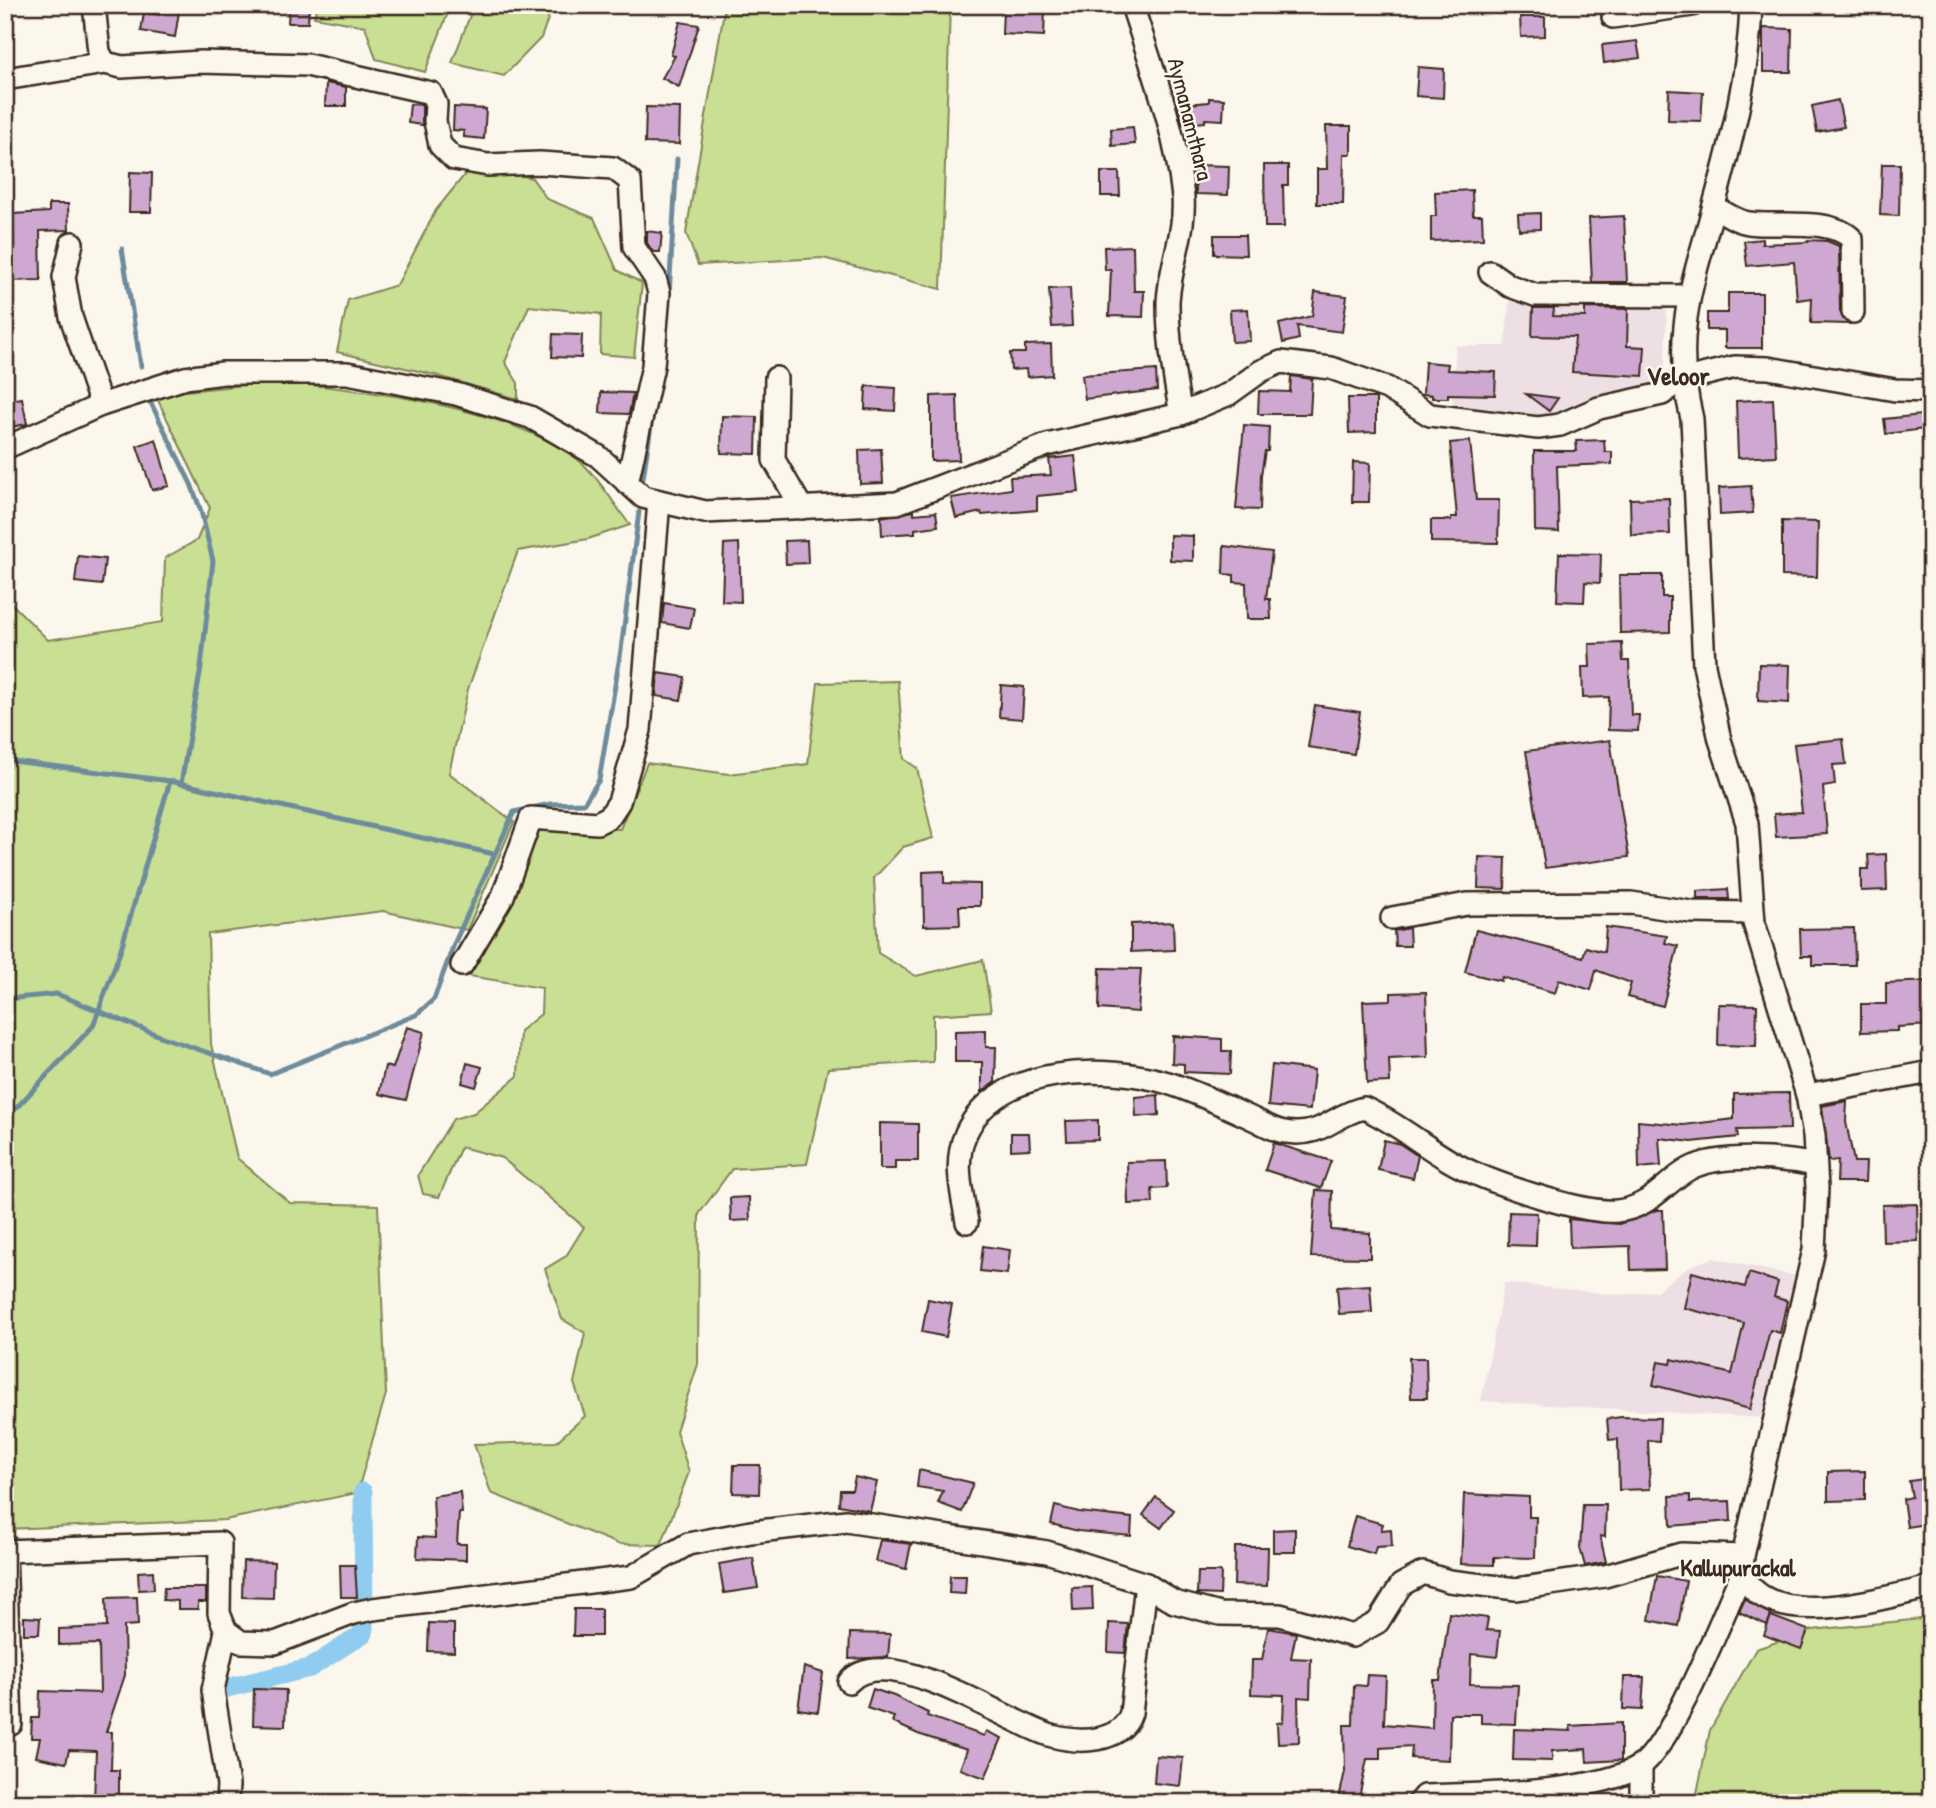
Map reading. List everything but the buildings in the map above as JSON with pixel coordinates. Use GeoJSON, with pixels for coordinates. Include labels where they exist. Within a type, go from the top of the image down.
{"type":"FeatureCollection","features":[{"type":"Feature","properties":{"kind":"street"},"geometry":{"type":"LineString","coordinates":[[94,5],[99,52],[105,62]]}},
{"type":"Feature","properties":{"kind":"street","name":"Aymanamthara"},"geometry":{"type":"LineString","coordinates":[[1132,5],[1175,146],[1183,199],[1177,259],[1168,300],[1174,373],[1181,414]]}},
{"type":"Feature","properties":{"kind":"street"},"geometry":{"type":"LineString","coordinates":[[1613,17],[1692,5]]}},
{"type":"Feature","properties":{"kind":"street"},"geometry":{"type":"LineString","coordinates":[[1418,1803],[1424,1796],[1506,1793],[1573,1785],[1618,1776],[1641,1766],[1657,1751],[1700,1668],[1742,1564],[1814,1250],[1815,1165],[1807,1095],[1753,913],[1747,823],[1720,740],[1704,665],[1692,419],[1682,380],[1688,296],[1714,207],[1750,43],[1751,5]]}},
{"type":"Feature","properties":{"kind":"street"},"geometry":{"type":"LineString","coordinates":[[5,79],[105,62],[122,66],[201,62],[307,65],[431,93],[436,104],[435,121],[440,145],[454,159],[488,165],[540,163],[613,167],[630,181],[634,247],[655,278],[659,293],[653,366],[627,483]]}},
{"type":"Feature","properties":{"kind":"street"},"geometry":{"type":"LineString","coordinates":[[1714,207],[1746,223],[1783,222],[1844,232],[1852,239],[1853,312]]}},
{"type":"Feature","properties":{"kind":"street"},"geometry":{"type":"LineString","coordinates":[[72,243],[64,277],[71,317],[100,405]]}},
{"type":"Feature","properties":{"kind":"street"},"geometry":{"type":"LineString","coordinates":[[1490,272],[1510,286],[1535,295],[1688,296]]}},
{"type":"Feature","properties":{"kind":"street"},"geometry":{"type":"LineString","coordinates":[[5,447],[100,405],[167,383],[223,373],[347,373],[456,394],[530,417],[598,456],[643,497],[705,512],[897,503],[1047,445],[1181,414],[1229,394],[1261,371],[1281,362],[1331,368],[1387,388],[1430,415],[1538,428],[1560,425],[1599,408],[1662,394],[1682,380],[1735,367],[1754,366],[1895,390],[1931,391]]}},
{"type":"Feature","properties":{"kind":"street"},"geometry":{"type":"LineString","coordinates":[[776,378],[774,460],[802,508]]}},
{"type":"Feature","properties":{"kind":"street"},"geometry":{"type":"LineString","coordinates":[[462,965],[503,896],[531,818],[597,823],[609,817],[619,802],[640,730],[659,501]]}},
{"type":"Feature","properties":{"kind":"street"},"geometry":{"type":"LineString","coordinates":[[1392,918],[1467,904],[1631,903],[1691,912],[1753,913]]}},
{"type":"Feature","properties":{"kind":"street"},"geometry":{"type":"LineString","coordinates":[[1807,1095],[1931,1072]]}},
{"type":"Feature","properties":{"kind":"street"},"geometry":{"type":"LineString","coordinates":[[967,1222],[958,1174],[966,1134],[984,1108],[1017,1086],[1061,1074],[1127,1074],[1169,1083],[1284,1132],[1319,1132],[1340,1118],[1364,1108],[1383,1117],[1452,1163],[1539,1197],[1583,1208],[1618,1211],[1648,1201],[1691,1168],[1714,1163],[1764,1158],[1815,1165]]}},
{"type":"Feature","properties":{"kind":"street"},"geometry":{"type":"LineString","coordinates":[[11,1724],[5,1551],[220,1544],[219,1613],[226,1631],[241,1642],[275,1643],[363,1611],[631,1577],[688,1544],[751,1532],[846,1521],[1047,1552],[1146,1584],[1174,1602],[1220,1614],[1280,1615],[1353,1636],[1378,1622],[1401,1585],[1423,1573],[1449,1581],[1516,1589],[1605,1576],[1681,1554],[1742,1564]]}},
{"type":"Feature","properties":{"kind":"street"},"geometry":{"type":"LineString","coordinates":[[1742,1564],[1758,1597],[1783,1606],[1811,1608],[1931,1587]]}},
{"type":"Feature","properties":{"kind":"street"},"geometry":{"type":"LineString","coordinates":[[849,1682],[854,1676],[865,1672],[900,1674],[956,1689],[1050,1736],[1101,1738],[1124,1725],[1131,1713],[1146,1584]]}},
{"type":"Feature","properties":{"kind":"street"},"geometry":{"type":"LineString","coordinates":[[226,1631],[213,1690],[228,1785],[227,1803]]}},
{"type":"Feature","properties":{"kind":"street"},"geometry":{"type":"LineString","coordinates":[[1641,1766],[1641,1803]]}},
{"type":"Feature","properties":{"kind":"shaded area"},"geometry":{"type":"Polygon","coordinates":[[[1510,296],[1667,305],[1664,385],[1591,399],[1564,415],[1529,419],[1452,410],[1456,346],[1505,346],[1510,296]]]}},
{"type":"Feature","properties":{"kind":"shaded area"},"geometry":{"type":"Polygon","coordinates":[[[1713,1258],[1800,1277],[1762,1418],[1481,1401],[1504,1283],[1619,1295],[1656,1291],[1689,1267],[1713,1258]]]}},
{"type":"Feature","properties":{"kind":"green space"},"geometry":{"type":"Polygon","coordinates":[[[318,5],[451,5],[425,72],[376,59],[365,26],[314,17],[318,5]]]}},
{"type":"Feature","properties":{"kind":"green space"},"geometry":{"type":"Polygon","coordinates":[[[474,5],[553,5],[541,38],[504,76],[452,63],[474,5]]]}},
{"type":"Feature","properties":{"kind":"green space"},"geometry":{"type":"Polygon","coordinates":[[[725,5],[950,5],[941,289],[823,258],[698,265],[686,233],[725,5]]]}},
{"type":"Feature","properties":{"kind":"green space"},"geometry":{"type":"Polygon","coordinates":[[[507,172],[532,178],[547,199],[594,218],[617,270],[642,283],[634,357],[600,354],[601,314],[529,306],[505,362],[518,383],[518,399],[435,375],[337,352],[348,300],[397,285],[436,210],[466,173],[507,172]]]}},
{"type":"Feature","properties":{"kind":"green space"},"geometry":{"type":"Polygon","coordinates":[[[276,382],[391,395],[474,413],[512,426],[547,441],[577,459],[598,481],[630,525],[588,539],[518,551],[468,689],[449,773],[514,822],[467,930],[383,911],[208,934],[211,1044],[237,1158],[290,1203],[378,1205],[386,1394],[357,1493],[225,1520],[5,1529],[5,597],[48,640],[163,622],[165,558],[197,540],[210,508],[155,394],[276,382]]]}},
{"type":"Feature","properties":{"kind":"green space"},"geometry":{"type":"Polygon","coordinates":[[[898,681],[904,759],[917,768],[933,838],[903,847],[874,878],[878,953],[916,976],[983,960],[991,1011],[933,1015],[933,1062],[828,1068],[807,1164],[732,1169],[699,1214],[698,1364],[676,1431],[689,1472],[661,1545],[618,1544],[491,1493],[474,1444],[556,1442],[585,1416],[574,1383],[585,1333],[562,1319],[545,1269],[566,1256],[584,1227],[502,1158],[461,1147],[439,1197],[423,1194],[418,1175],[453,1119],[474,1113],[518,1076],[520,1031],[541,1014],[542,988],[469,976],[510,901],[535,827],[620,829],[647,763],[729,774],[808,764],[818,683],[898,681]]]}},
{"type":"Feature","properties":{"kind":"green space"},"geometry":{"type":"Polygon","coordinates":[[[1931,1618],[1931,1803],[1695,1803],[1710,1730],[1756,1649],[1812,1630],[1931,1618]]]}},
{"type":"Feature","properties":{"kind":"waterway"},"geometry":{"type":"LineString","coordinates":[[669,295],[677,159]]}},
{"type":"Feature","properties":{"kind":"waterway"},"geometry":{"type":"LineString","coordinates":[[122,249],[141,366]]}},
{"type":"Feature","properties":{"kind":"waterway"},"geometry":{"type":"LineString","coordinates":[[148,397],[191,484],[201,511],[213,561],[201,667],[181,784]]}},
{"type":"Feature","properties":{"kind":"waterway"},"geometry":{"type":"LineString","coordinates":[[643,478],[652,419]]}},
{"type":"Feature","properties":{"kind":"waterway"},"geometry":{"type":"LineString","coordinates":[[5,999],[57,994],[165,1038],[270,1074],[416,1015],[434,999],[454,944],[514,812],[550,804],[584,803],[599,780],[621,650],[639,512]]}},
{"type":"Feature","properties":{"kind":"waterway"},"geometry":{"type":"LineString","coordinates":[[5,760],[170,781],[494,854]]}},
{"type":"Feature","properties":{"kind":"waterway"},"geometry":{"type":"LineString","coordinates":[[5,1120],[93,1026],[120,952],[170,781]]}},
{"type":"Feature","properties":{"kind":"waterway"},"geometry":{"type":"LineString","coordinates":[[227,1688],[310,1668],[364,1633],[363,1492]]}},
{"type":"Feature","properties":{"kind":"district","name":"Veloor"},"geometry":{"type":"Point","coordinates":[1678,375]}},
{"type":"Feature","properties":{"kind":"district","name":"Kallupurackal"},"geometry":{"type":"Point","coordinates":[1738,1567]}}]}
